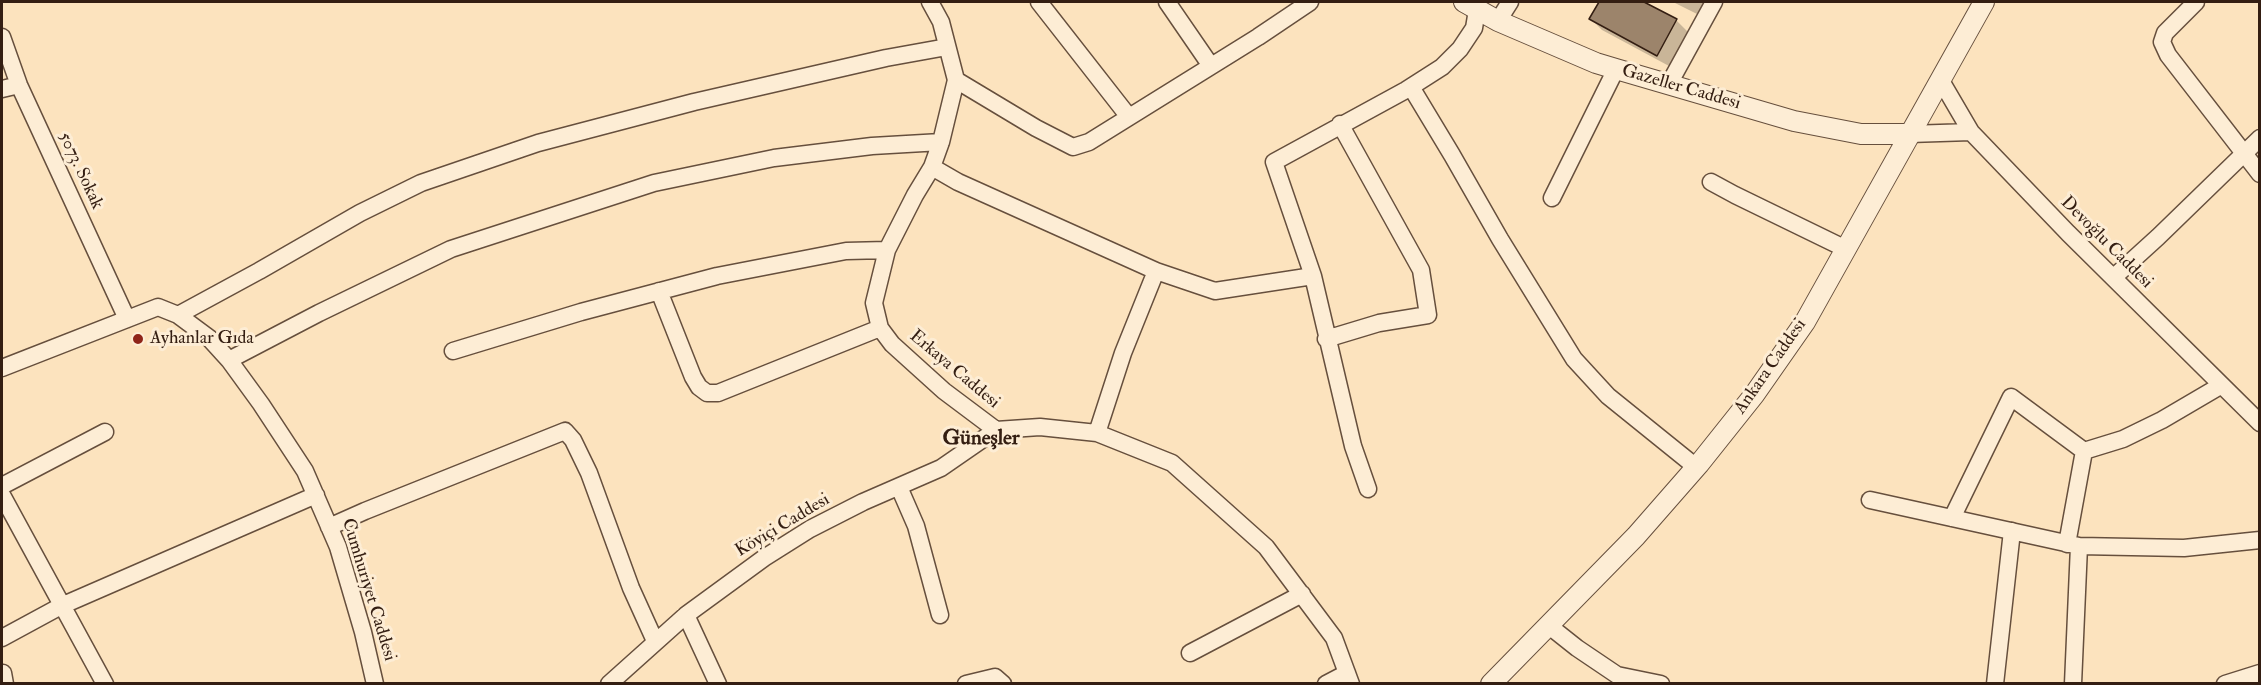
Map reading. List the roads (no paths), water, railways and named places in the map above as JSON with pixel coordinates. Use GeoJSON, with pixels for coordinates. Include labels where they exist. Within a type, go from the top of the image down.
{"type":"FeatureCollection","features":[{"type":"Feature","properties":{"kind":"street"},"geometry":{"type":"LineString","coordinates":[[659,291],[693,377],[699,387],[707,393],[718,393],[880,328],[874,303],[887,250],[932,167],[941,142],[956,80],[941,22],[930,2]]}},
{"type":"Feature","properties":{"kind":"street"},"geometry":{"type":"LineString","coordinates":[[1039,2],[1129,117]]}},
{"type":"Feature","properties":{"kind":"street"},"geometry":{"type":"LineString","coordinates":[[1167,2],[1211,66]]}},
{"type":"Feature","properties":{"kind":"street"},"geometry":{"type":"LineString","coordinates":[[956,80],[1036,128],[1073,147],[1089,142],[1310,2]]}},
{"type":"Feature","properties":{"kind":"street"},"geometry":{"type":"LineString","coordinates":[[1498,21],[1510,2]]}},
{"type":"Feature","properties":{"kind":"street"},"geometry":{"type":"LineString","coordinates":[[1669,84],[1714,2]]}},
{"type":"Feature","properties":{"kind":"street","name":"Ankara Caddesi"},"geometry":{"type":"LineString","coordinates":[[1491,684],[1636,536],[1754,395],[1805,322],[1984,2]]}},
{"type":"Feature","properties":{"kind":"street"},"geometry":{"type":"LineString","coordinates":[[2196,2],[2165,33],[2162,42],[2168,55],[2259,174]]}},
{"type":"Feature","properties":{"kind":"street"},"geometry":{"type":"LineString","coordinates":[[1368,489],[1353,446],[1313,276],[1274,162],[1411,87],[1442,67],[1460,50],[1474,28],[1471,6]]}},
{"type":"Feature","properties":{"kind":"street","name":"Gazeller Caddesi"},"geometry":{"type":"LineString","coordinates":[[1471,6],[1498,21],[1596,63],[1616,69],[1794,121],[1861,134],[1909,134]]}},
{"type":"Feature","properties":{"kind":"street","name":"5073. Sokak"},"geometry":{"type":"LineString","coordinates":[[2,37],[19,85],[127,320]]}},
{"type":"Feature","properties":{"kind":"street"},"geometry":{"type":"LineString","coordinates":[[178,315],[360,213],[421,183],[538,143],[683,105],[947,46]]}},
{"type":"Feature","properties":{"kind":"street"},"geometry":{"type":"LineString","coordinates":[[1552,198],[1616,69]]}},
{"type":"Feature","properties":{"kind":"street","name":"Devoğlu Caddesi"},"geometry":{"type":"LineString","coordinates":[[1940,79],[1971,132],[2068,233],[2259,423]]}},
{"type":"Feature","properties":{"kind":"street"},"geometry":{"type":"LineString","coordinates":[[2,89],[19,85]]}},
{"type":"Feature","properties":{"kind":"street"},"geometry":{"type":"LineString","coordinates":[[1411,87],[1500,239],[1575,359],[1608,396],[1696,467]]}},
{"type":"Feature","properties":{"kind":"street"},"geometry":{"type":"LineString","coordinates":[[1326,339],[1379,323],[1428,315],[1421,270],[1340,124]]}},
{"type":"Feature","properties":{"kind":"street"},"geometry":{"type":"LineString","coordinates":[[1909,134],[1971,132]]}},
{"type":"Feature","properties":{"kind":"street"},"geometry":{"type":"LineString","coordinates":[[2114,277],[2259,138]]}},
{"type":"Feature","properties":{"kind":"street"},"geometry":{"type":"LineString","coordinates":[[229,360],[451,249],[654,183],[774,158],[872,146],[941,142]]}},
{"type":"Feature","properties":{"kind":"street"},"geometry":{"type":"LineString","coordinates":[[932,167],[958,182],[1156,271],[1215,291],[1313,276]]}},
{"type":"Feature","properties":{"kind":"street"},"geometry":{"type":"LineString","coordinates":[[1711,182],[1846,249]]}},
{"type":"Feature","properties":{"kind":"street"},"geometry":{"type":"LineString","coordinates":[[453,351],[581,312],[717,276],[846,251],[887,250]]}},
{"type":"Feature","properties":{"kind":"street"},"geometry":{"type":"LineString","coordinates":[[1097,434],[1123,353],[1156,271]]}},
{"type":"Feature","properties":{"kind":"street","name":"Cumhuriyet Caddesi"},"geometry":{"type":"LineString","coordinates":[[2,368],[158,308],[178,315],[209,338],[229,360],[261,404],[305,471],[338,547],[363,632],[375,684]]}},
{"type":"Feature","properties":{"kind":"street","name":"Erkaya Caddesi"},"geometry":{"type":"LineString","coordinates":[[880,328],[892,344],[944,391],[996,430],[1040,427],[1097,434],[1172,463],[1266,548],[1334,638],[1349,678]]}},
{"type":"Feature","properties":{"kind":"street"},"geometry":{"type":"LineString","coordinates":[[2084,451],[2133,434],[2220,386]]}},
{"type":"Feature","properties":{"kind":"street"},"geometry":{"type":"LineString","coordinates":[[1952,518],[2011,397],[2084,451]]}},
{"type":"Feature","properties":{"kind":"street","name":"Köyiçi Caddesi"},"geometry":{"type":"LineString","coordinates":[[609,684],[686,615],[764,558],[810,529],[941,468],[996,430]]}},
{"type":"Feature","properties":{"kind":"street"},"geometry":{"type":"LineString","coordinates":[[329,527],[565,431],[573,440],[589,473],[631,588],[655,641]]}},
{"type":"Feature","properties":{"kind":"street"},"geometry":{"type":"LineString","coordinates":[[2,486],[105,432]]}},
{"type":"Feature","properties":{"kind":"street"},"geometry":{"type":"LineString","coordinates":[[2073,684],[2073,545],[2084,451]]}},
{"type":"Feature","properties":{"kind":"street"},"geometry":{"type":"LineString","coordinates":[[899,487],[916,526],[940,615]]}},
{"type":"Feature","properties":{"kind":"street"},"geometry":{"type":"LineString","coordinates":[[2,495],[105,684]]}},
{"type":"Feature","properties":{"kind":"street"},"geometry":{"type":"LineString","coordinates":[[2,638],[61,606],[316,495]]}},
{"type":"Feature","properties":{"kind":"street"},"geometry":{"type":"LineString","coordinates":[[1870,500],[2073,545],[2184,548],[2259,540]]}},
{"type":"Feature","properties":{"kind":"street"},"geometry":{"type":"LineString","coordinates":[[1995,684],[2012,531]]}},
{"type":"Feature","properties":{"kind":"street"},"geometry":{"type":"LineString","coordinates":[[1190,653],[1302,594]]}},
{"type":"Feature","properties":{"kind":"street"},"geometry":{"type":"LineString","coordinates":[[686,615],[718,684]]}},
{"type":"Feature","properties":{"kind":"street"},"geometry":{"type":"LineString","coordinates":[[1548,625],[1617,675],[1661,684]]}},
{"type":"Feature","properties":{"kind":"street"},"geometry":{"type":"LineString","coordinates":[[2228,683],[2259,673]]}},
{"type":"Feature","properties":{"kind":"street"},"geometry":{"type":"LineString","coordinates":[[966,684],[995,677],[1003,684]]}},
{"type":"Feature","properties":{"kind":"street"},"geometry":{"type":"LineString","coordinates":[[1326,684],[1349,678]]}},
{"type":"Feature","properties":{"kind":"place","name":"Ayhanlar Gıda"},"geometry":{"type":"Point","coordinates":[138,339]}},
{"type":"Feature","properties":{"kind":"district","name":"Güneşler"},"geometry":{"type":"Point","coordinates":[981,439]}}]}
